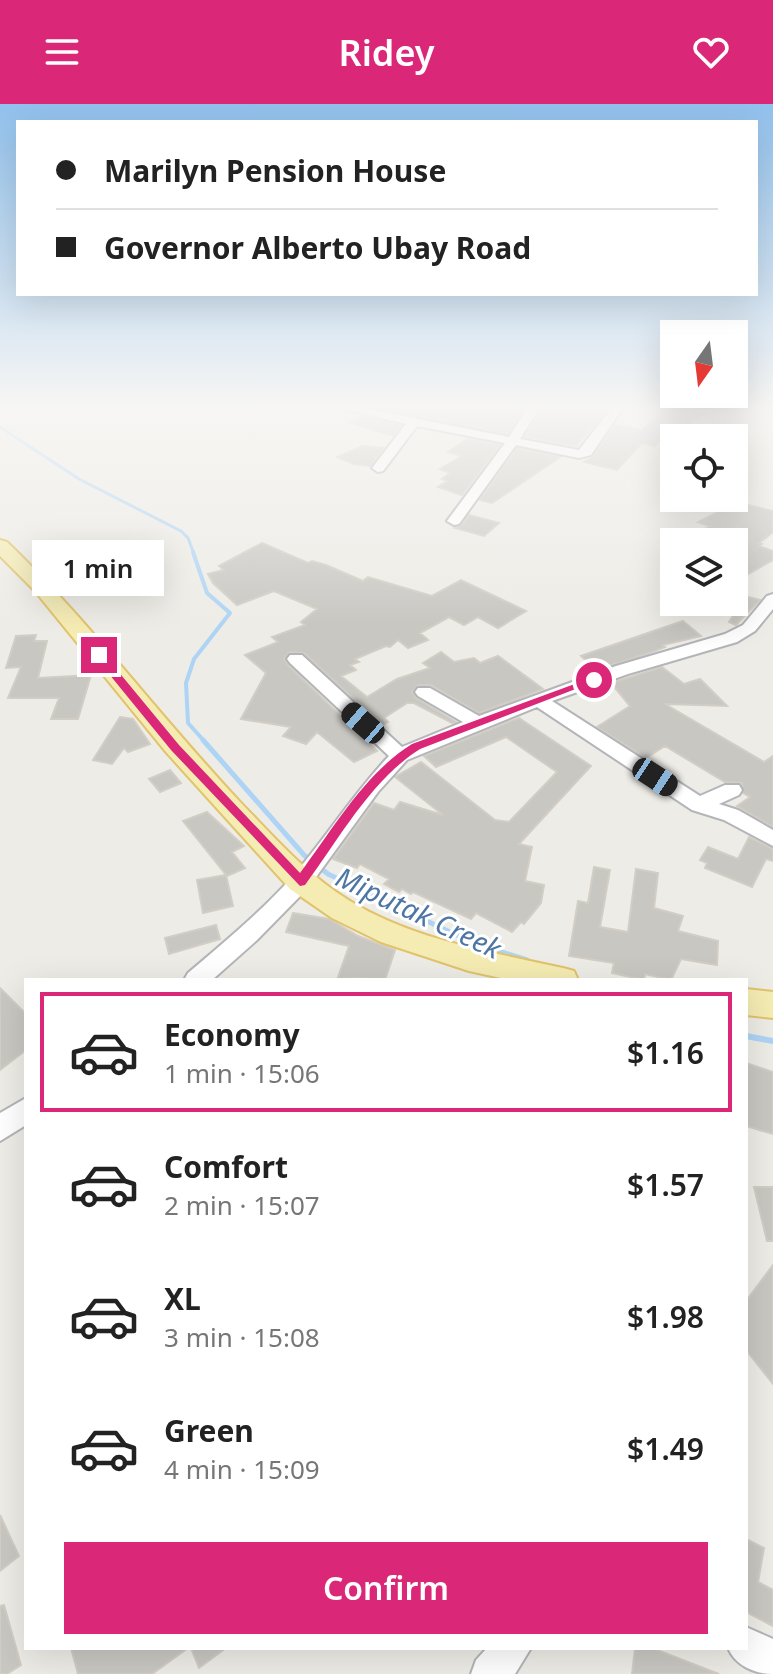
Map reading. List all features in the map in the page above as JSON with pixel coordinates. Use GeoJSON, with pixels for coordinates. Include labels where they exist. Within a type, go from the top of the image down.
{"type":"FeatureCollection","features":[{"type":"Feature","properties":{"kind":"main road"},"geometry":{"type":"LineString","coordinates":[[0,546],[42,587],[175,747],[310,867],[342,910],[391,934],[469,959],[554,978]]}},
{"type":"Feature","properties":{"kind":"main road"},"geometry":{"type":"LineString","coordinates":[[748,1002],[773,1005]]}},
{"type":"Feature","properties":{"kind":"street"},"geometry":{"type":"LineString","coordinates":[[454,521],[486,478]]}},
{"type":"Feature","properties":{"kind":"street"},"geometry":{"type":"LineString","coordinates":[[205,978],[310,867],[371,787],[400,756],[416,747],[622,670],[731,638],[749,628],[773,599]]}},
{"type":"Feature","properties":{"kind":"street"},"geometry":{"type":"LineString","coordinates":[[296,659],[400,756]]}},
{"type":"Feature","properties":{"kind":"street"},"geometry":{"type":"LineString","coordinates":[[424,692],[478,723]]}},
{"type":"Feature","properties":{"kind":"street"},"geometry":{"type":"LineString","coordinates":[[538,700],[699,805],[731,815],[773,839]]}},
{"type":"Feature","properties":{"kind":"street"},"geometry":{"type":"LineString","coordinates":[[699,805],[732,790]]}},
{"type":"Feature","properties":{"kind":"street"},"geometry":{"type":"LineString","coordinates":[[0,1129],[24,1111]]}},
{"type":"Feature","properties":{"kind":"street"},"geometry":{"type":"LineString","coordinates":[[748,1647],[773,1660]]}},
{"type":"Feature","properties":{"kind":"street"},"geometry":{"type":"LineString","coordinates":[[490,1674],[510,1650]]}},
{"type":"Feature","properties":{"kind":"building"},"geometry":{"type":"Polygon","coordinates":[[[475,478],[462,495],[438,487],[447,481],[442,479],[475,478]]]}},
{"type":"Feature","properties":{"kind":"building"},"geometry":{"type":"Polygon","coordinates":[[[495,478],[529,478],[492,503],[480,500],[495,478]]]}},
{"type":"Feature","properties":{"kind":"building"},"geometry":{"type":"Polygon","coordinates":[[[748,505],[773,511],[773,532],[759,546],[773,551],[773,560],[748,574],[748,528],[706,528],[709,526],[698,522],[716,513],[748,512],[748,505]]]}},
{"type":"Feature","properties":{"kind":"building"},"geometry":{"type":"Polygon","coordinates":[[[469,515],[499,523],[484,536],[455,528],[461,526],[469,515]]]}},
{"type":"Feature","properties":{"kind":"building"},"geometry":{"type":"Polygon","coordinates":[[[262,543],[308,563],[312,561],[326,565],[363,581],[368,577],[432,596],[461,580],[526,611],[498,628],[478,617],[464,625],[449,617],[420,633],[428,640],[408,648],[398,640],[390,647],[355,659],[359,662],[350,665],[356,670],[341,676],[367,697],[397,679],[430,668],[423,663],[441,652],[454,662],[474,658],[480,663],[498,656],[543,689],[479,713],[431,685],[418,685],[412,692],[416,698],[456,722],[452,723],[414,703],[407,703],[384,718],[388,722],[382,725],[304,653],[290,652],[284,659],[288,665],[377,751],[354,762],[317,732],[306,744],[283,736],[291,727],[241,719],[266,673],[245,655],[278,642],[272,637],[305,625],[301,622],[317,609],[274,591],[237,605],[213,583],[208,574],[224,570],[219,566],[262,543]]]}},
{"type":"Feature","properties":{"kind":"building"},"geometry":{"type":"Polygon","coordinates":[[[748,597],[760,600],[748,612],[748,597]]]}},
{"type":"Feature","properties":{"kind":"building"},"geometry":{"type":"Polygon","coordinates":[[[733,616],[745,616],[736,625],[729,622],[733,616]]]}},
{"type":"Feature","properties":{"kind":"building"},"geometry":{"type":"Polygon","coordinates":[[[683,621],[701,636],[663,645],[665,647],[597,670],[581,656],[683,621]]]}},
{"type":"Feature","properties":{"kind":"building"},"geometry":{"type":"Polygon","coordinates":[[[36,635],[34,641],[47,641],[38,678],[91,675],[78,719],[51,719],[59,698],[8,698],[21,667],[6,668],[16,636],[36,635]]]}},
{"type":"Feature","properties":{"kind":"building"},"geometry":{"type":"Polygon","coordinates":[[[662,667],[684,684],[700,679],[727,706],[665,704],[764,762],[773,756],[773,827],[737,806],[750,797],[743,793],[742,783],[725,782],[665,746],[646,758],[597,727],[630,706],[611,683],[662,667]]]}},
{"type":"Feature","properties":{"kind":"building"},"geometry":{"type":"Polygon","coordinates":[[[120,717],[133,719],[150,744],[128,752],[124,748],[112,764],[93,760],[120,717]]]}},
{"type":"Feature","properties":{"kind":"building"},"geometry":{"type":"Polygon","coordinates":[[[519,718],[591,766],[519,844],[532,847],[525,881],[544,885],[541,903],[524,924],[521,922],[512,932],[476,913],[471,919],[413,892],[411,894],[402,889],[399,892],[384,884],[389,879],[360,864],[357,868],[333,859],[374,803],[394,810],[400,802],[443,815],[395,777],[421,762],[495,820],[509,822],[557,772],[506,737],[436,767],[424,756],[519,718]]]}},
{"type":"Feature","properties":{"kind":"building"},"geometry":{"type":"Polygon","coordinates":[[[170,770],[181,783],[160,792],[149,779],[170,770]]]}},
{"type":"Feature","properties":{"kind":"building"},"geometry":{"type":"Polygon","coordinates":[[[207,812],[244,846],[232,852],[245,868],[227,876],[183,821],[207,812]]]}},
{"type":"Feature","properties":{"kind":"building"},"geometry":{"type":"Polygon","coordinates":[[[749,837],[773,849],[773,861],[766,859],[752,887],[705,868],[707,863],[700,860],[708,847],[738,859],[749,837]]]}},
{"type":"Feature","properties":{"kind":"building"},"geometry":{"type":"Polygon","coordinates":[[[594,867],[610,870],[600,927],[628,932],[636,869],[658,873],[654,908],[683,916],[678,931],[718,941],[717,965],[681,959],[672,978],[645,974],[644,978],[635,978],[612,973],[614,963],[569,956],[578,901],[588,903],[594,867]]]}},
{"type":"Feature","properties":{"kind":"building"},"geometry":{"type":"Polygon","coordinates":[[[226,875],[233,906],[203,913],[197,880],[226,875]]]}},
{"type":"Feature","properties":{"kind":"building"},"geometry":{"type":"Polygon","coordinates":[[[293,913],[329,919],[358,936],[395,950],[386,978],[338,978],[349,946],[286,932],[293,913]]]}},
{"type":"Feature","properties":{"kind":"building"},"geometry":{"type":"Polygon","coordinates":[[[216,925],[220,939],[169,954],[165,938],[216,925]]]}},
{"type":"Feature","properties":{"kind":"building"},"geometry":{"type":"Polygon","coordinates":[[[0,988],[24,1012],[24,1052],[0,1070],[0,988]]]}},
{"type":"Feature","properties":{"kind":"building"},"geometry":{"type":"Polygon","coordinates":[[[748,1064],[773,1072],[773,1134],[748,1127],[748,1064]]]}},
{"type":"Feature","properties":{"kind":"building"},"geometry":{"type":"Polygon","coordinates":[[[754,1187],[773,1187],[773,1241],[767,1241],[754,1187]]]}},
{"type":"Feature","properties":{"kind":"building"},"geometry":{"type":"Polygon","coordinates":[[[773,1265],[773,1384],[748,1353],[748,1298],[773,1265]]]}},
{"type":"Feature","properties":{"kind":"building"},"geometry":{"type":"Polygon","coordinates":[[[0,1515],[19,1556],[0,1571],[0,1515]]]}},
{"type":"Feature","properties":{"kind":"building"},"geometry":{"type":"Polygon","coordinates":[[[748,1540],[764,1548],[758,1582],[773,1590],[773,1626],[748,1613],[748,1540]]]}},
{"type":"Feature","properties":{"kind":"building"},"geometry":{"type":"Polygon","coordinates":[[[4,1605],[21,1665],[7,1674],[0,1674],[0,1606],[4,1605]]]}},
{"type":"Feature","properties":{"kind":"building"},"geometry":{"type":"Polygon","coordinates":[[[72,1650],[185,1650],[152,1674],[78,1674],[72,1650]]]}},
{"type":"Feature","properties":{"kind":"building"},"geometry":{"type":"Polygon","coordinates":[[[192,1650],[223,1650],[199,1668],[192,1650]]]}},
{"type":"Feature","properties":{"kind":"building"},"geometry":{"type":"Polygon","coordinates":[[[635,1650],[657,1650],[719,1674],[632,1674],[635,1650]]]}},
{"type":"Feature","properties":{"kind":"waterway","name":"Miputak Creek"},"geometry":{"type":"LineString","coordinates":[[78,478],[181,531],[188,538],[194,554]]}},
{"type":"Feature","properties":{"kind":"waterway","name":"Miputak Creek"},"geometry":{"type":"LineString","coordinates":[[193,552],[207,593],[230,613],[194,659],[186,683],[188,723],[205,742]]}},
{"type":"Feature","properties":{"kind":"waterway","name":"Miputak Creek"},"geometry":{"type":"LineString","coordinates":[[203,740],[304,855],[328,874],[471,942],[527,960]]}},
{"type":"Feature","properties":{"kind":"waterway","name":"Miputak Creek"},"geometry":{"type":"LineString","coordinates":[[748,1036],[773,1041]]}},
{"type":"Feature","properties":{"kind":"route"},"geometry":{"type":"LineString","coordinates":[[99,655],[175,747],[300,882],[371,787],[400,756],[416,747],[594,680]]}}]}
